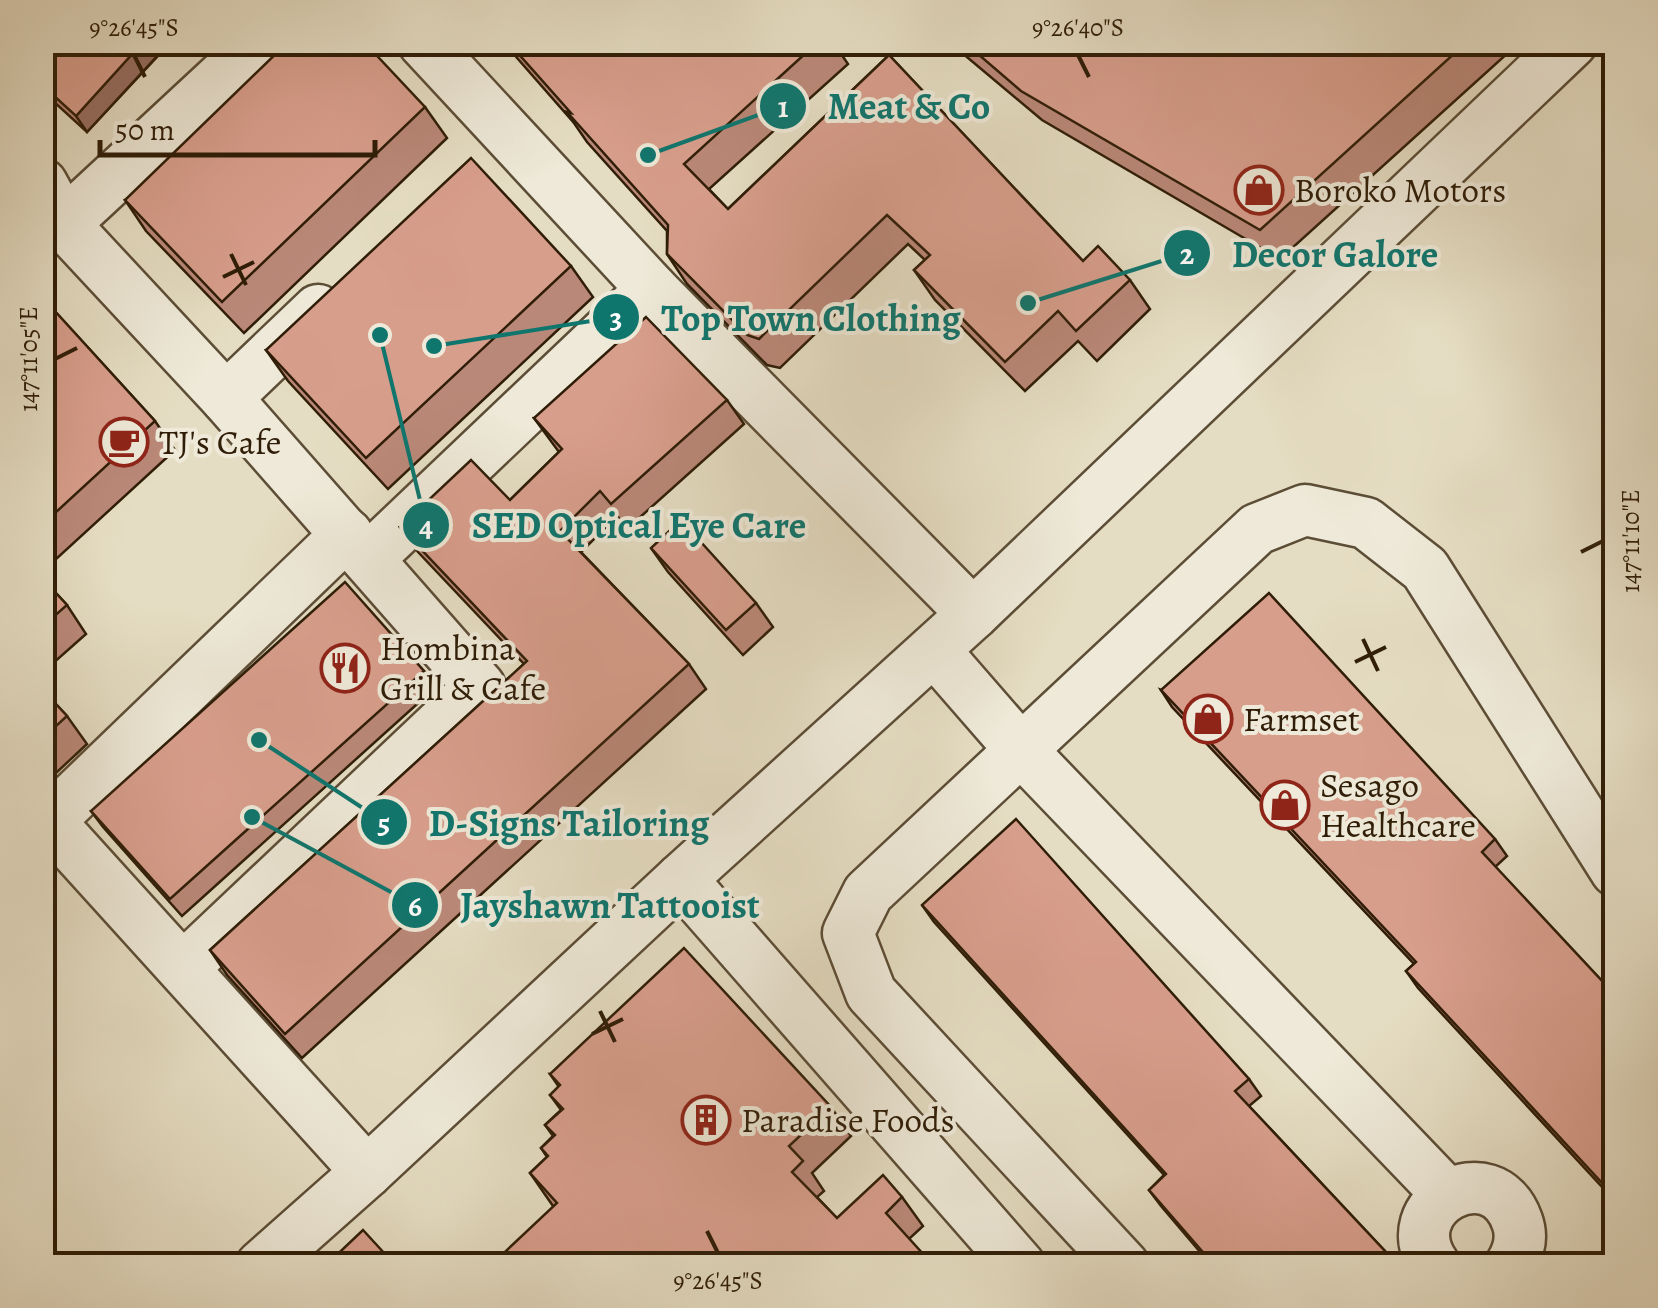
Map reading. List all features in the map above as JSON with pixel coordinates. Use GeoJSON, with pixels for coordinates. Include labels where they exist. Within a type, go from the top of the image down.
{"type":"FeatureCollection","features":[{"type":"Feature","properties":{"kind":"street"},"geometry":{"type":"LineString","coordinates":[[183,968],[480,687],[53,204],[260,42]]}},
{"type":"Feature","properties":{"kind":"street"},"geometry":{"type":"LineString","coordinates":[[424,42],[491,144],[652,289],[973,614]]}},
{"type":"Feature","properties":{"kind":"street"},"geometry":{"type":"LineString","coordinates":[[261,1266],[973,614],[1572,42]]}},
{"type":"Feature","properties":{"kind":"street"},"geometry":{"type":"LineString","coordinates":[[226,398],[352,278]]}},
{"type":"Feature","properties":{"kind":"street"},"geometry":{"type":"LineString","coordinates":[[367,1172],[50,821],[652,289]]}},
{"type":"Feature","properties":{"kind":"street"},"geometry":{"type":"LineString","coordinates":[[1124,1266],[871,992],[848,933],[868,893],[1257,529],[1305,510],[1366,523],[1425,568],[1616,871]]}},
{"type":"Feature","properties":{"kind":"street"},"geometry":{"type":"LineString","coordinates":[[934,650],[1021,750],[1447,1194]]}},
{"type":"Feature","properties":{"kind":"street"},"geometry":{"type":"LineString","coordinates":[[682,879],[1020,1266]]}},
{"type":"Feature","properties":{"kind":"street"},"geometry":{"type":"LineString","coordinates":[[1435,1266],[1424,1239],[1426,1222],[1434,1206],[1447,1194],[1462,1188],[1492,1192],[1505,1200],[1514,1213],[1520,1229],[1520,1246],[1510,1266]]}},
{"type":"Feature","properties":{"kind":"building"},"geometry":{"type":"Polygon","coordinates":[[[42,42],[143,42],[76,116],[42,85],[42,42]]]}},
{"type":"Feature","properties":{"kind":"building"},"geometry":{"type":"Polygon","coordinates":[[[288,42],[364,42],[425,107],[222,302],[125,200],[288,42]]]}},
{"type":"Feature","properties":{"kind":"building"},"geometry":{"type":"Polygon","coordinates":[[[508,42],[818,42],[684,164],[728,209],[889,55],[1083,261],[1098,246],[1130,280],[1076,331],[1058,311],[1005,362],[914,270],[930,255],[887,215],[759,339],[747,335],[667,254],[668,225],[508,42]]]}},
{"type":"Feature","properties":{"kind":"building","name":"Boroko Motors"},"geometry":{"type":"Polygon","coordinates":[[[964,42],[1467,42],[1260,230],[1021,91],[964,42]]]}},
{"type":"Feature","properties":{"kind":"building"},"geometry":{"type":"Polygon","coordinates":[[[471,158],[571,266],[366,458],[266,350],[471,158]]]}},
{"type":"Feature","properties":{"kind":"building"},"geometry":{"type":"Polygon","coordinates":[[[42,297],[155,421],[42,525],[42,297]]]}},
{"type":"Feature","properties":{"kind":"building"},"geometry":{"type":"Polygon","coordinates":[[[646,317],[727,400],[611,504],[600,491],[560,531],[689,664],[285,1034],[210,950],[527,661],[400,527],[471,460],[510,500],[562,449],[534,418],[646,317]]]}},
{"type":"Feature","properties":{"kind":"building"},"geometry":{"type":"Polygon","coordinates":[[[681,520],[756,603],[726,630],[651,548],[681,520]]]}},
{"type":"Feature","properties":{"kind":"building"},"geometry":{"type":"Polygon","coordinates":[[[42,578],[67,605],[42,627],[42,578]]]}},
{"type":"Feature","properties":{"kind":"building"},"geometry":{"type":"Polygon","coordinates":[[[345,582],[424,671],[170,899],[91,811],[345,582]]]}},
{"type":"Feature","properties":{"kind":"building"},"geometry":{"type":"Polygon","coordinates":[[[1269,593],[1495,839],[1482,852],[1616,996],[1616,1198],[1406,971],[1416,962],[1161,690],[1269,593]]]}},
{"type":"Feature","properties":{"kind":"building"},"geometry":{"type":"Polygon","coordinates":[[[42,689],[67,716],[42,739],[42,689]]]}},
{"type":"Feature","properties":{"kind":"building"},"geometry":{"type":"Polygon","coordinates":[[[1016,819],[1249,1079],[1235,1091],[1399,1266],[1215,1266],[1149,1190],[1166,1174],[922,905],[1016,819]]]}},
{"type":"Feature","properties":{"kind":"building","name":"Paradise Foods"},"geometry":{"type":"Polygon","coordinates":[[[684,948],[831,1107],[789,1146],[803,1161],[792,1172],[837,1218],[883,1175],[902,1197],[886,1213],[934,1266],[490,1266],[557,1203],[530,1173],[548,1156],[541,1148],[555,1135],[545,1125],[563,1109],[550,1095],[560,1085],[550,1074],[684,948]]]}},
{"type":"Feature","properties":{"kind":"building"},"geometry":{"type":"Polygon","coordinates":[[[363,1230],[396,1266],[325,1266],[363,1230]]]}},
{"type":"Feature","properties":{"kind":"place","name":"Meat & Co"},"geometry":{"type":"Point","coordinates":[648,155]}},
{"type":"Feature","properties":{"kind":"place","name":"Boroko Motors"},"geometry":{"type":"Point","coordinates":[1259,190]}},
{"type":"Feature","properties":{"kind":"place","name":"Decor Galore"},"geometry":{"type":"Point","coordinates":[1028,303]}},
{"type":"Feature","properties":{"kind":"place","name":"SED Optical Eye Care"},"geometry":{"type":"Point","coordinates":[380,335]}},
{"type":"Feature","properties":{"kind":"place","name":"Top Town Clothing"},"geometry":{"type":"Point","coordinates":[434,346]}},
{"type":"Feature","properties":{"kind":"place","name":"TJ's Cafe"},"geometry":{"type":"Point","coordinates":[124,442]}},
{"type":"Feature","properties":{"kind":"place","name":"Hombina Grill & Cafe"},"geometry":{"type":"Point","coordinates":[345,668]}},
{"type":"Feature","properties":{"kind":"place","name":"Farmset"},"geometry":{"type":"Point","coordinates":[1208,719]}},
{"type":"Feature","properties":{"kind":"place","name":"D-Signs Tailoring"},"geometry":{"type":"Point","coordinates":[259,740]}},
{"type":"Feature","properties":{"kind":"place","name":"Sesago Healthcare"},"geometry":{"type":"Point","coordinates":[1285,805]}},
{"type":"Feature","properties":{"kind":"place","name":"Jayshawn Tattooist"},"geometry":{"type":"Point","coordinates":[252,817]}},
{"type":"Feature","properties":{"kind":"place","name":"Paradise Foods"},"geometry":{"type":"Point","coordinates":[706,1120]}}]}
